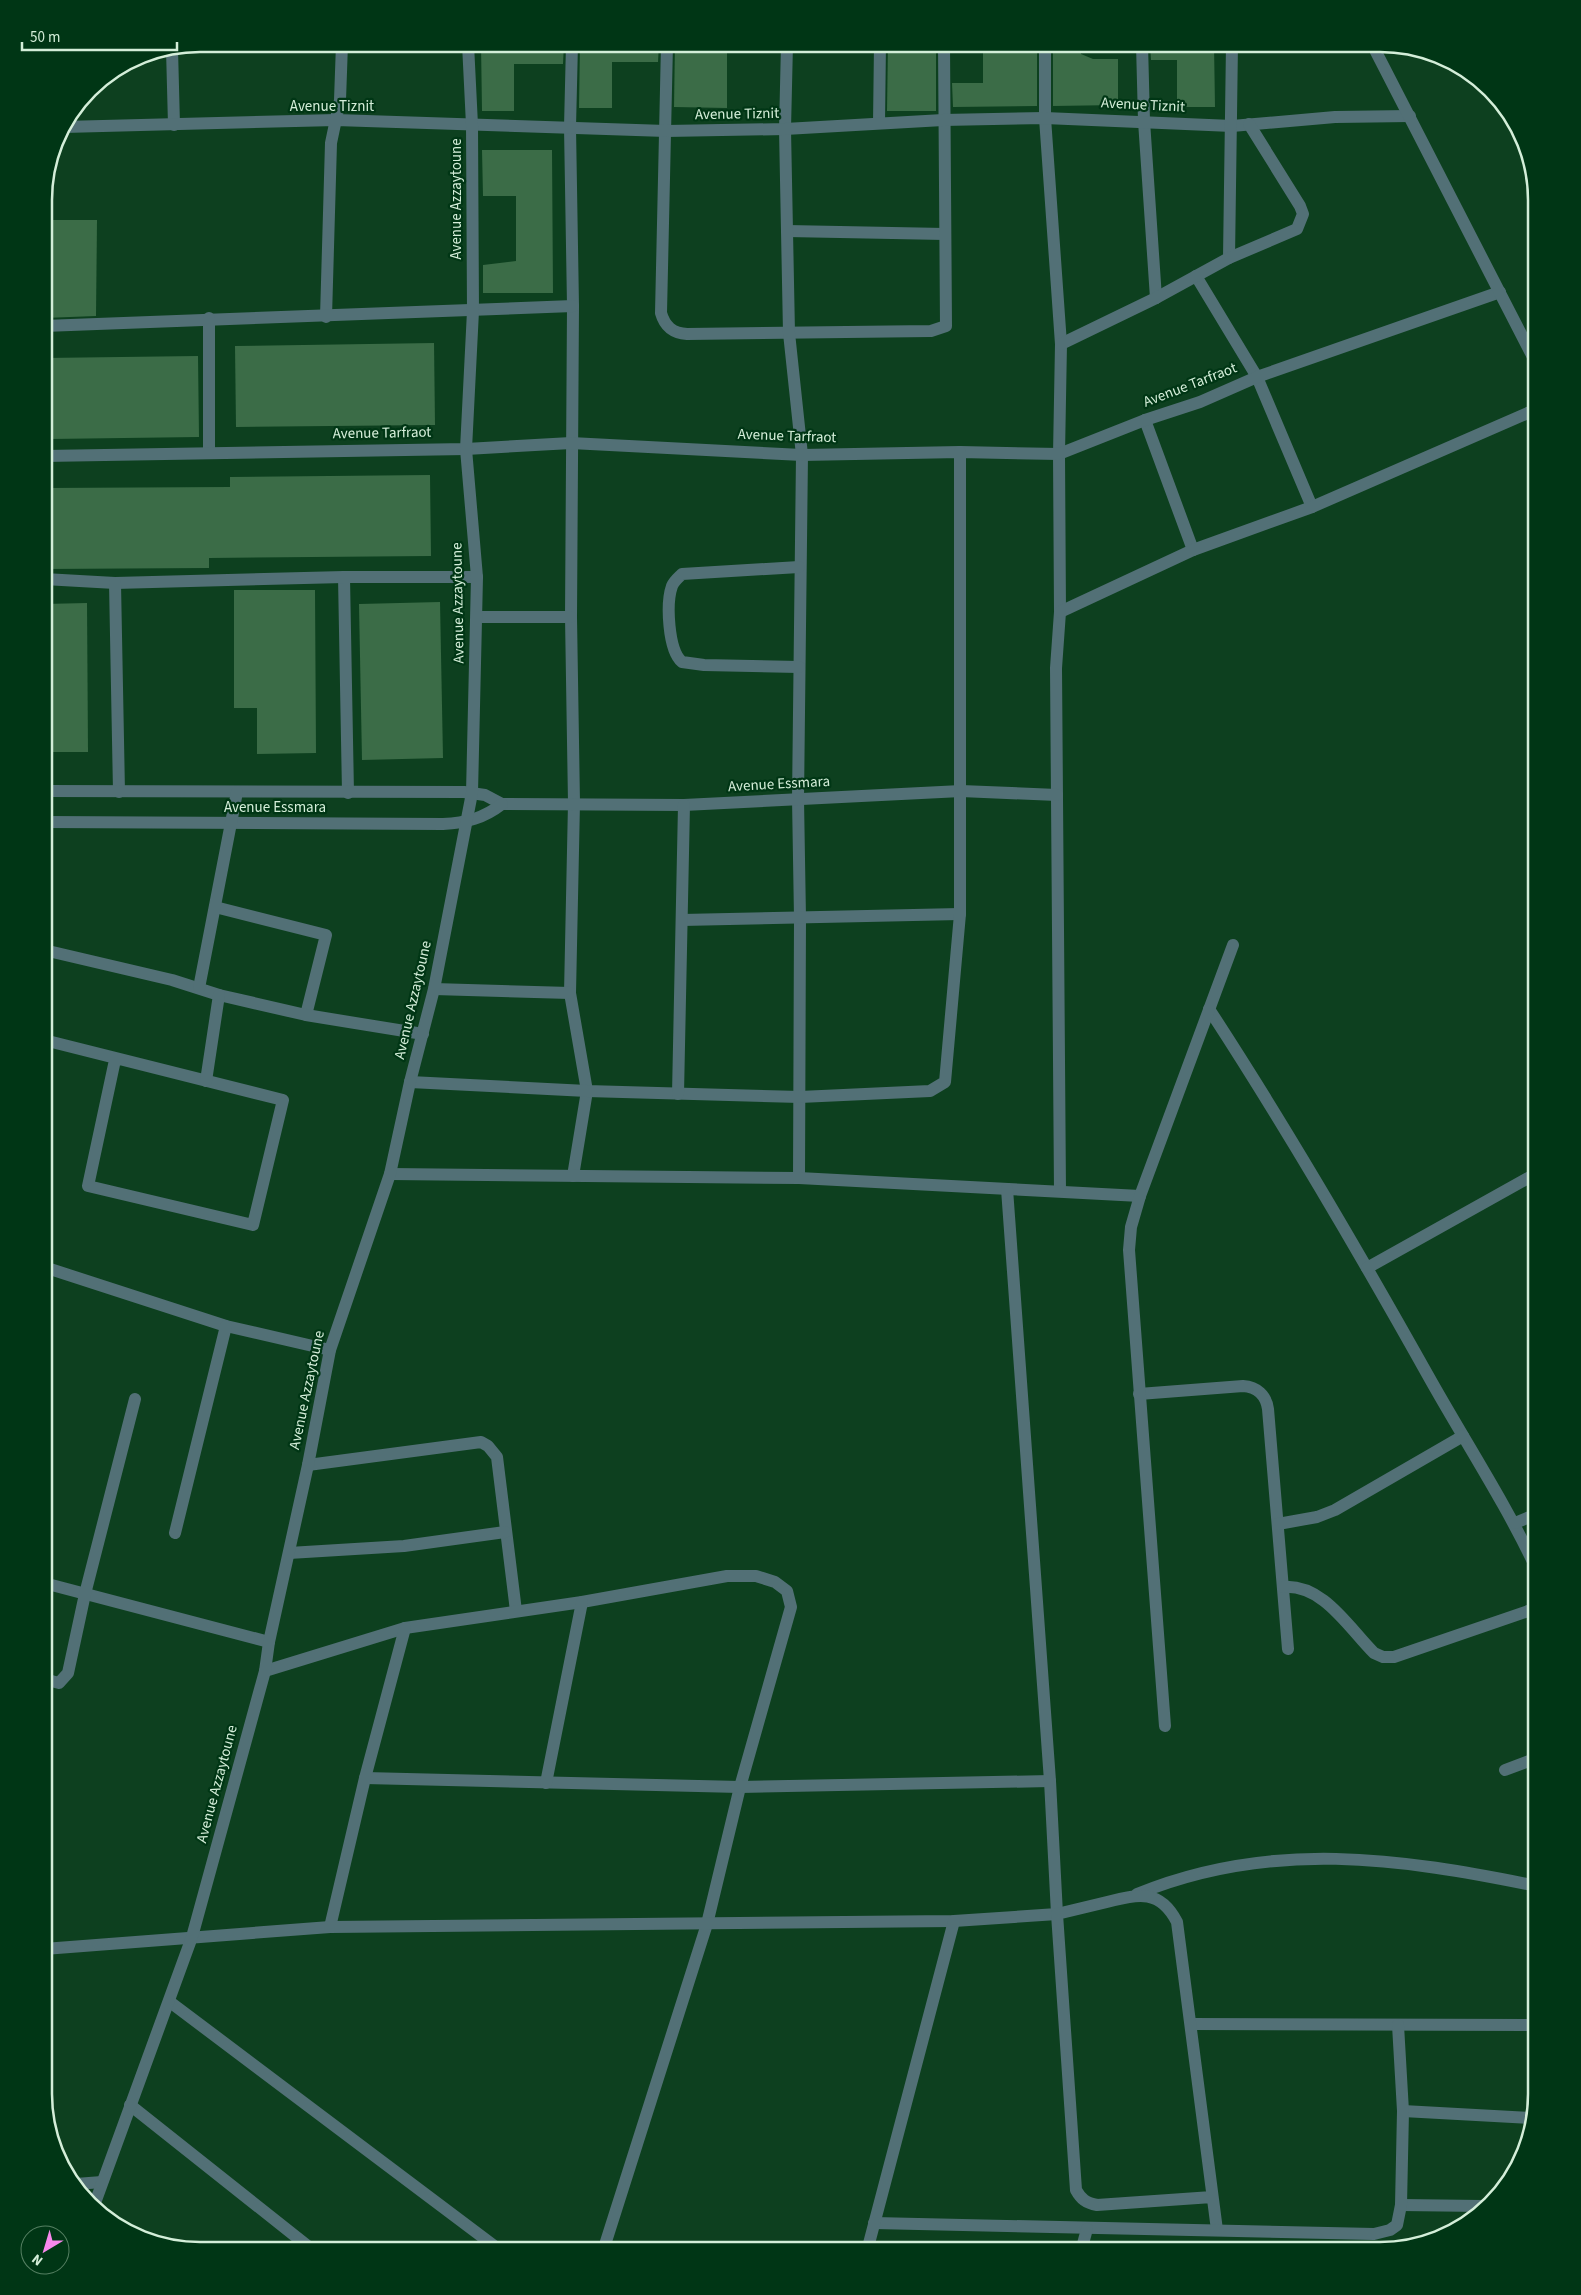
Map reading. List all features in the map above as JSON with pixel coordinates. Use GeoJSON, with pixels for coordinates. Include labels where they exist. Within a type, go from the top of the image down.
{"type":"FeatureCollection","features":[{"type":"Feature","properties":{"kind":"street"},"geometry":{"type":"LineString","coordinates":[[326,317],[331,143],[340,100],[342,52]]}},
{"type":"Feature","properties":{"kind":"street","name":"Avenue Azzaytoune"},"geometry":{"type":"LineString","coordinates":[[96,2199],[170,2002],[192,1937],[265,1671],[269,1642],[308,1465],[330,1350],[390,1174],[410,1082],[434,989],[468,821],[472,793],[477,577],[466,449],[473,311],[472,125],[468,52]]}},
{"type":"Feature","properties":{"kind":"street"},"geometry":{"type":"LineString","coordinates":[[572,52],[570,126],[573,306],[571,617],[574,803],[570,993],[587,1091],[573,1176]]}},
{"type":"Feature","properties":{"kind":"street"},"geometry":{"type":"LineString","coordinates":[[667,52],[661,313],[663,322],[677,333],[931,331],[944,328],[948,318],[943,120],[944,53]]}},
{"type":"Feature","properties":{"kind":"street"},"geometry":{"type":"LineString","coordinates":[[787,52],[789,333],[802,454],[799,567],[798,799],[800,918],[799,1178]]}},
{"type":"Feature","properties":{"kind":"street"},"geometry":{"type":"LineString","coordinates":[[879,124],[880,53]]}},
{"type":"Feature","properties":{"kind":"street"},"geometry":{"type":"LineString","coordinates":[[1046,53],[1045,118],[1061,344],[1059,454],[1060,612],[1056,668],[1060,1191]]}},
{"type":"Feature","properties":{"kind":"street"},"geometry":{"type":"LineString","coordinates":[[1142,53],[1144,121],[1156,298]]}},
{"type":"Feature","properties":{"kind":"street"},"geometry":{"type":"LineString","coordinates":[[1229,258],[1232,53]]}},
{"type":"Feature","properties":{"kind":"street"},"geometry":{"type":"LineString","coordinates":[[1377,53],[1528,347]]}},
{"type":"Feature","properties":{"kind":"street"},"geometry":{"type":"LineString","coordinates":[[172,56],[174,125]]}},
{"type":"Feature","properties":{"kind":"street","name":"Avenue Tiznit"},"geometry":{"type":"LineString","coordinates":[[71,128],[336,120],[472,125],[570,126],[666,131],[786,129],[943,120],[1045,118],[1232,126],[1335,117],[1410,116]]}},
{"type":"Feature","properties":{"kind":"street"},"geometry":{"type":"LineString","coordinates":[[1061,344],[1156,298],[1229,258],[1297,229],[1303,214],[1293,194],[1249,124]]}},
{"type":"Feature","properties":{"kind":"street"},"geometry":{"type":"LineString","coordinates":[[787,231],[945,234]]}},
{"type":"Feature","properties":{"kind":"street"},"geometry":{"type":"LineString","coordinates":[[1196,276],[1257,377],[1312,507]]}},
{"type":"Feature","properties":{"kind":"street","name":"Avenue Tarfraot"},"geometry":{"type":"LineString","coordinates":[[53,456],[208,451],[466,449],[571,442],[802,454],[960,452],[1059,454],[1144,420],[1200,402],[1257,377],[1500,292]]}},
{"type":"Feature","properties":{"kind":"street"},"geometry":{"type":"LineString","coordinates":[[53,326],[209,318],[326,317],[573,306]]}},
{"type":"Feature","properties":{"kind":"street"},"geometry":{"type":"LineString","coordinates":[[208,451],[209,318]]}},
{"type":"Feature","properties":{"kind":"street"},"geometry":{"type":"LineString","coordinates":[[1060,612],[1194,550],[1312,507],[1528,413]]}},
{"type":"Feature","properties":{"kind":"street"},"geometry":{"type":"LineString","coordinates":[[1144,420],[1194,550]]}},
{"type":"Feature","properties":{"kind":"street"},"geometry":{"type":"LineString","coordinates":[[410,1082],[587,1091],[800,1097],[930,1091],[942,1086],[947,1077],[960,914],[960,452]]}},
{"type":"Feature","properties":{"kind":"street"},"geometry":{"type":"LineString","coordinates":[[799,567],[682,574],[676,579],[671,589],[670,620],[672,647],[678,658],[687,663],[799,667]]}},
{"type":"Feature","properties":{"kind":"street"},"geometry":{"type":"LineString","coordinates":[[53,580],[115,584],[344,577],[477,577]]}},
{"type":"Feature","properties":{"kind":"street"},"geometry":{"type":"LineString","coordinates":[[344,577],[348,793]]}},
{"type":"Feature","properties":{"kind":"street"},"geometry":{"type":"LineString","coordinates":[[115,584],[119,792]]}},
{"type":"Feature","properties":{"kind":"street"},"geometry":{"type":"LineString","coordinates":[[476,617],[571,617]]}},
{"type":"Feature","properties":{"kind":"street","name":"Avenue Essmara"},"geometry":{"type":"LineString","coordinates":[[53,791],[472,793],[485,795],[502,804],[684,805],[961,791],[1057,796]]}},
{"type":"Feature","properties":{"kind":"street"},"geometry":{"type":"LineString","coordinates":[[198,988],[237,792]]}},
{"type":"Feature","properties":{"kind":"street","name":"Avenue Essmara"},"geometry":{"type":"LineString","coordinates":[[53,822],[443,824],[482,817],[502,804]]}},
{"type":"Feature","properties":{"kind":"street"},"geometry":{"type":"LineString","coordinates":[[678,1094],[684,805]]}},
{"type":"Feature","properties":{"kind":"street"},"geometry":{"type":"LineString","coordinates":[[215,907],[326,935],[306,1015]]}},
{"type":"Feature","properties":{"kind":"street"},"geometry":{"type":"LineString","coordinates":[[682,920],[960,914]]}},
{"type":"Feature","properties":{"kind":"street"},"geometry":{"type":"LineString","coordinates":[[1165,1726],[1128,1268],[1131,1228],[1140,1196],[1233,945]]}},
{"type":"Feature","properties":{"kind":"street"},"geometry":{"type":"LineString","coordinates":[[53,952],[172,980],[219,994],[306,1015],[423,1034]]}},
{"type":"Feature","properties":{"kind":"street"},"geometry":{"type":"LineString","coordinates":[[434,989],[570,993]]}},
{"type":"Feature","properties":{"kind":"street"},"geometry":{"type":"LineString","coordinates":[[206,1081],[219,994]]}},
{"type":"Feature","properties":{"kind":"street"},"geometry":{"type":"LineString","coordinates":[[1209,1010],[1291,1137],[1462,1436],[1515,1523],[1528,1551]]}},
{"type":"Feature","properties":{"kind":"street"},"geometry":{"type":"LineString","coordinates":[[53,1042],[115,1060],[282,1100],[253,1225],[88,1186],[115,1060]]}},
{"type":"Feature","properties":{"kind":"street"},"geometry":{"type":"LineString","coordinates":[[390,1174],[799,1178],[1140,1196]]}},
{"type":"Feature","properties":{"kind":"street"},"geometry":{"type":"LineString","coordinates":[[1367,1268],[1528,1178]]}},
{"type":"Feature","properties":{"kind":"street"},"geometry":{"type":"LineString","coordinates":[[1007,1189],[1050,1781],[1076,2190],[1088,2204],[1096,2205],[1212,2197]]}},
{"type":"Feature","properties":{"kind":"street"},"geometry":{"type":"LineString","coordinates":[[52,1270],[226,1326],[330,1350]]}},
{"type":"Feature","properties":{"kind":"street"},"geometry":{"type":"LineString","coordinates":[[175,1533],[226,1326]]}},
{"type":"Feature","properties":{"kind":"street"},"geometry":{"type":"LineString","coordinates":[[1138,1394],[1243,1386],[1250,1387],[1262,1394],[1268,1409],[1288,1649]]}},
{"type":"Feature","properties":{"kind":"street"},"geometry":{"type":"LineString","coordinates":[[52,1681],[59,1682],[68,1672],[85,1594],[135,1400]]}},
{"type":"Feature","properties":{"kind":"street"},"geometry":{"type":"LineString","coordinates":[[1278,1524],[1317,1517],[1335,1510],[1462,1436]]}},
{"type":"Feature","properties":{"kind":"street"},"geometry":{"type":"LineString","coordinates":[[308,1465],[481,1442],[488,1446],[497,1457],[516,1612]]}},
{"type":"Feature","properties":{"kind":"street"},"geometry":{"type":"LineString","coordinates":[[1515,1523],[1528,1518]]}},
{"type":"Feature","properties":{"kind":"street"},"geometry":{"type":"LineString","coordinates":[[289,1553],[404,1546],[505,1532]]}},
{"type":"Feature","properties":{"kind":"street"},"geometry":{"type":"LineString","coordinates":[[265,1671],[405,1628],[582,1602],[727,1576],[756,1576],[775,1582],[787,1591],[792,1607],[740,1787],[707,1924],[606,2242]]}},
{"type":"Feature","properties":{"kind":"street"},"geometry":{"type":"LineString","coordinates":[[52,1585],[269,1642]]}},
{"type":"Feature","properties":{"kind":"street"},"geometry":{"type":"LineString","coordinates":[[1283,1587],[1294,1586],[1315,1593],[1374,1653],[1383,1658],[1528,1611]]}},
{"type":"Feature","properties":{"kind":"street"},"geometry":{"type":"LineString","coordinates":[[546,1783],[582,1602]]}},
{"type":"Feature","properties":{"kind":"street"},"geometry":{"type":"LineString","coordinates":[[330,1927],[365,1778],[405,1628]]}},
{"type":"Feature","properties":{"kind":"street"},"geometry":{"type":"LineString","coordinates":[[1505,1770],[1528,1761]]}},
{"type":"Feature","properties":{"kind":"street"},"geometry":{"type":"LineString","coordinates":[[365,1778],[740,1787],[1050,1781]]}},
{"type":"Feature","properties":{"kind":"street"},"geometry":{"type":"LineString","coordinates":[[52,1948],[330,1927],[954,1921],[1057,1914],[1136,1894],[1206,1870],[1254,1862],[1298,1859],[1392,1862],[1528,1885]]}},
{"type":"Feature","properties":{"kind":"street"},"geometry":{"type":"LineString","coordinates":[[1136,1894],[1156,1899],[1165,1905],[1177,1922],[1212,2197],[1218,2230]]}},
{"type":"Feature","properties":{"kind":"street"},"geometry":{"type":"LineString","coordinates":[[869,2242],[954,1921]]}},
{"type":"Feature","properties":{"kind":"street"},"geometry":{"type":"LineString","coordinates":[[170,2002],[489,2242]]}},
{"type":"Feature","properties":{"kind":"street"},"geometry":{"type":"LineString","coordinates":[[1191,2024],[1528,2025]]}},
{"type":"Feature","properties":{"kind":"street"},"geometry":{"type":"LineString","coordinates":[[874,2223],[1374,2234],[1390,2230],[1397,2225],[1401,2205],[1403,2112],[1398,2025]]}},
{"type":"Feature","properties":{"kind":"street"},"geometry":{"type":"LineString","coordinates":[[130,2105],[303,2242]]}},
{"type":"Feature","properties":{"kind":"street"},"geometry":{"type":"LineString","coordinates":[[1403,2112],[1526,2118]]}},
{"type":"Feature","properties":{"kind":"street"},"geometry":{"type":"LineString","coordinates":[[82,2184],[102,2182]]}},
{"type":"Feature","properties":{"kind":"street"},"geometry":{"type":"LineString","coordinates":[[1401,2205],[1478,2206]]}},
{"type":"Feature","properties":{"kind":"street"},"geometry":{"type":"LineString","coordinates":[[1083,2242],[1087,2229]]}},
{"type":"Feature","properties":{"kind":"building"},"geometry":{"type":"Polygon","coordinates":[[[481,52],[564,52],[563,64],[514,64],[514,111],[482,111],[481,52]]]}},
{"type":"Feature","properties":{"kind":"building"},"geometry":{"type":"Polygon","coordinates":[[[580,52],[659,52],[658,62],[612,62],[612,108],[579,108],[580,52]]]}},
{"type":"Feature","properties":{"kind":"building"},"geometry":{"type":"Polygon","coordinates":[[[675,52],[727,52],[727,108],[674,107],[675,52]]]}},
{"type":"Feature","properties":{"kind":"building"},"geometry":{"type":"Polygon","coordinates":[[[888,53],[936,53],[936,111],[887,111],[888,53]]]}},
{"type":"Feature","properties":{"kind":"building"},"geometry":{"type":"Polygon","coordinates":[[[983,53],[1037,53],[1037,106],[953,107],[952,83],[983,83],[983,53]]]}},
{"type":"Feature","properties":{"kind":"building"},"geometry":{"type":"Polygon","coordinates":[[[1053,53],[1081,53],[1093,59],[1118,59],[1118,105],[1053,106],[1053,53]]]}},
{"type":"Feature","properties":{"kind":"building"},"geometry":{"type":"Polygon","coordinates":[[[1151,53],[1214,53],[1215,107],[1177,107],[1177,60],[1151,60],[1151,53]]]}},
{"type":"Feature","properties":{"kind":"building"},"geometry":{"type":"Polygon","coordinates":[[[482,150],[552,150],[553,293],[483,293],[483,265],[516,261],[516,196],[483,196],[482,150]]]}},
{"type":"Feature","properties":{"kind":"building"},"geometry":{"type":"Polygon","coordinates":[[[53,220],[97,220],[96,316],[53,318],[53,220]]]}},
{"type":"Feature","properties":{"kind":"building"},"geometry":{"type":"Polygon","coordinates":[[[434,343],[435,425],[236,427],[235,346],[434,343]]]}},
{"type":"Feature","properties":{"kind":"building"},"geometry":{"type":"Polygon","coordinates":[[[198,356],[199,437],[53,439],[53,358],[198,356]]]}},
{"type":"Feature","properties":{"kind":"building"},"geometry":{"type":"Polygon","coordinates":[[[430,475],[431,556],[209,558],[209,568],[53,569],[53,488],[230,487],[230,477],[430,475]]]}},
{"type":"Feature","properties":{"kind":"building"},"geometry":{"type":"Polygon","coordinates":[[[234,590],[315,590],[316,753],[257,754],[257,708],[234,708],[234,590]]]}},
{"type":"Feature","properties":{"kind":"building"},"geometry":{"type":"Polygon","coordinates":[[[440,602],[443,758],[362,760],[359,604],[440,602]]]}},
{"type":"Feature","properties":{"kind":"building"},"geometry":{"type":"Polygon","coordinates":[[[87,603],[88,752],[53,752],[53,604],[87,603]]]}}]}
